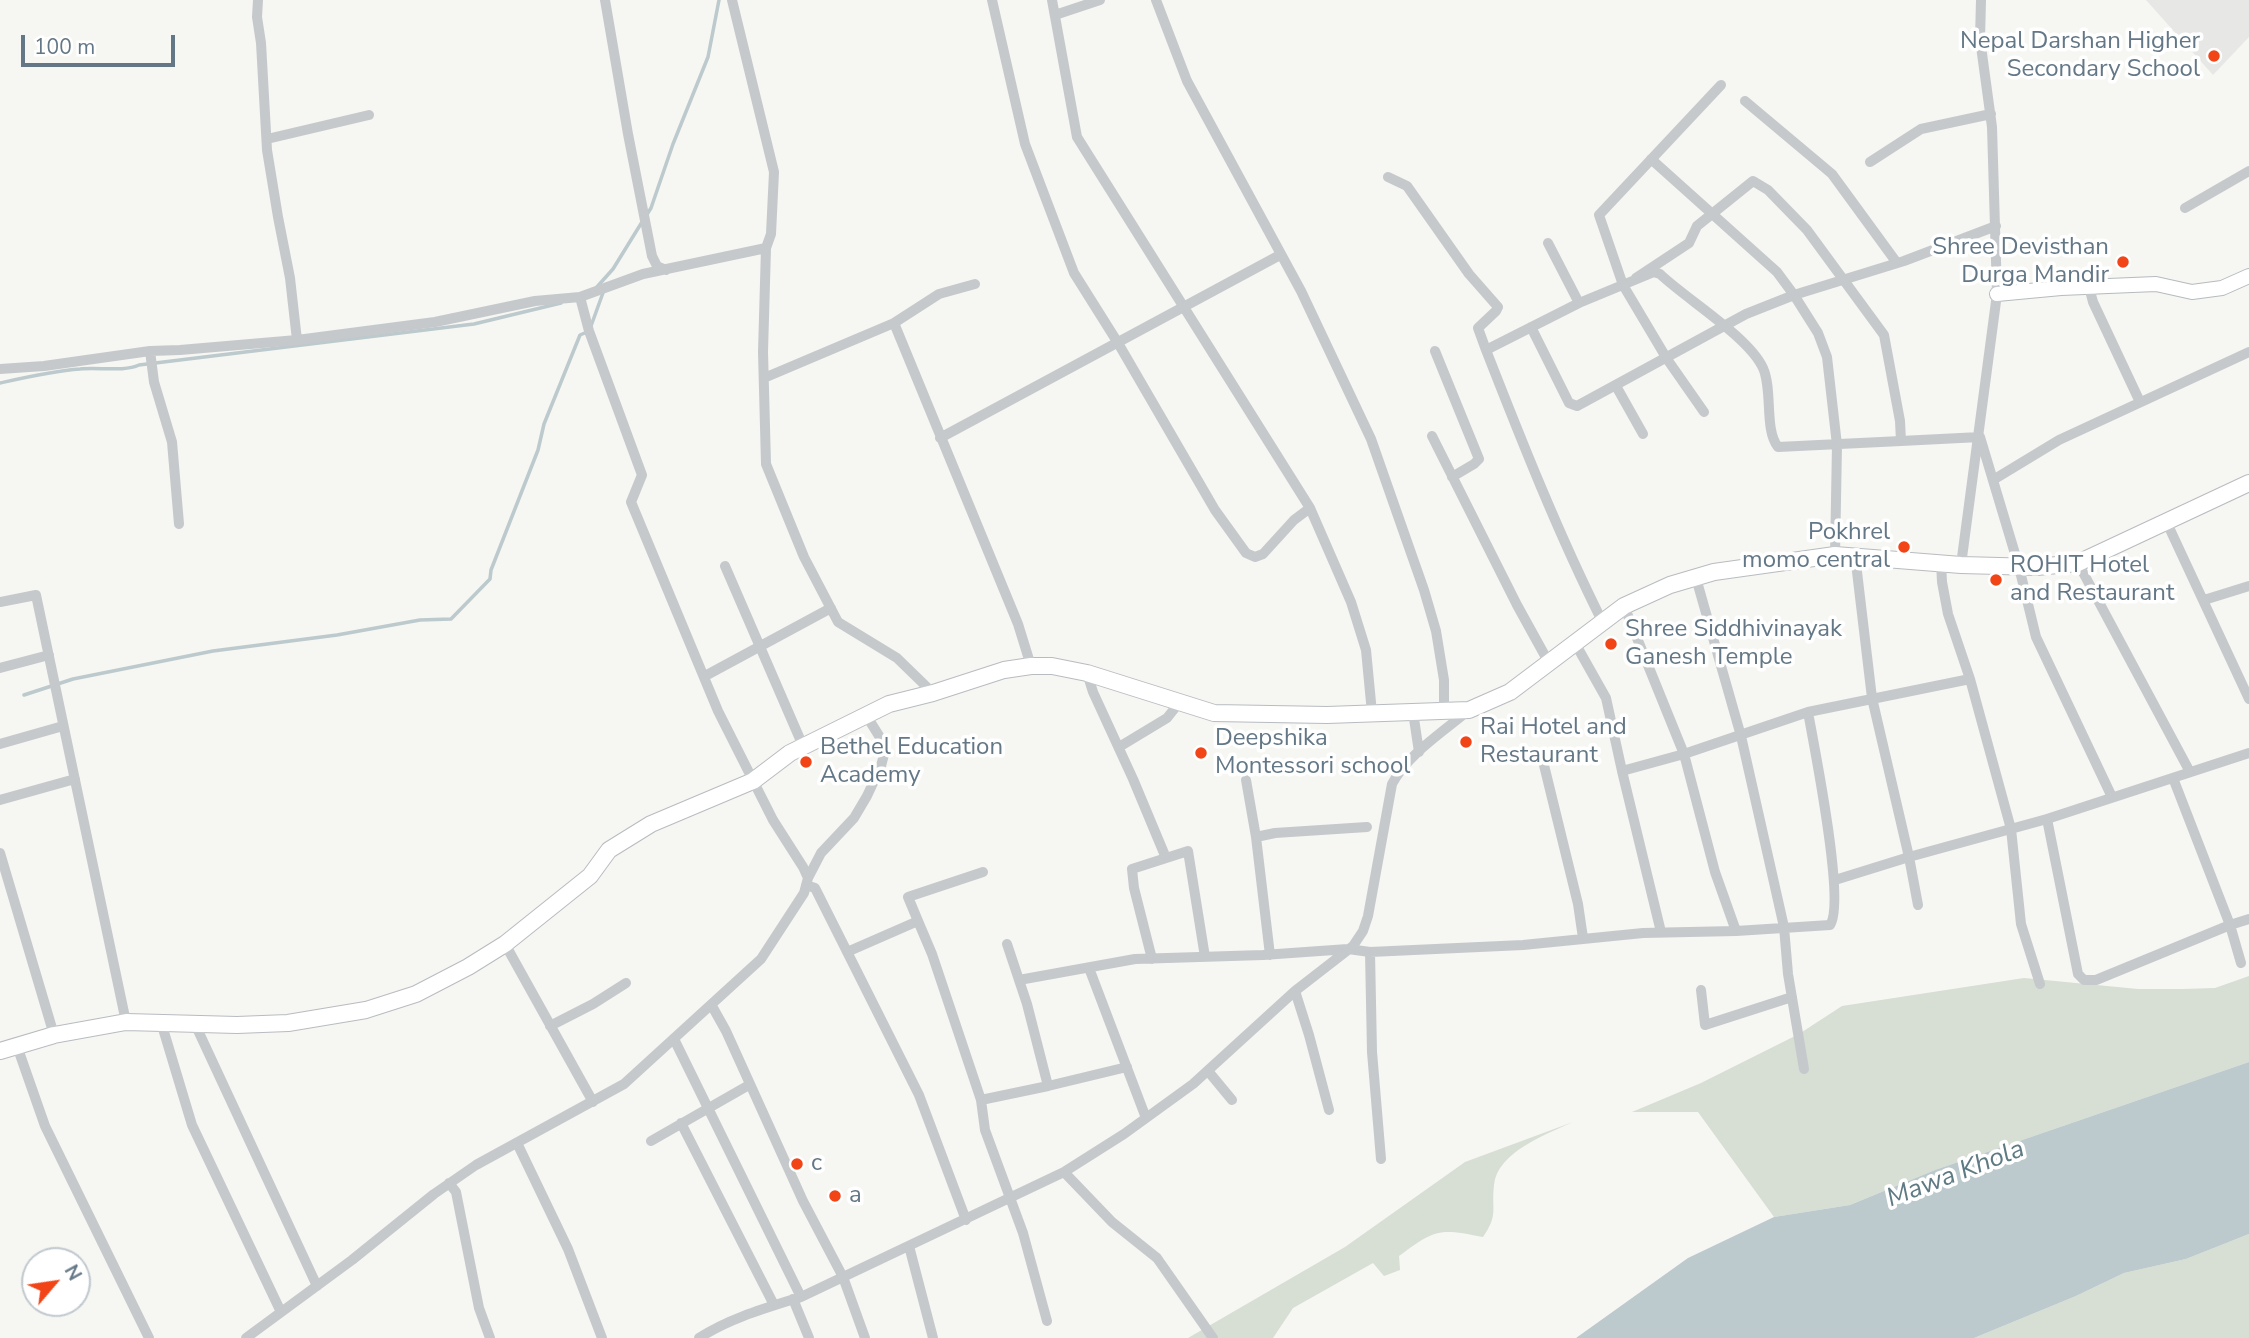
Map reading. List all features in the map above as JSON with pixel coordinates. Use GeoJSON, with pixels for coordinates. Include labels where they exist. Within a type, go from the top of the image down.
{"type":"FeatureCollection","features":[{"type":"Feature","properties":{"kind":"main road"},"geometry":{"type":"LineString","coordinates":[[0,1051],[54,1035],[126,1022],[237,1025],[288,1023],[366,1010],[425,989],[505,944],[590,876],[608,850],[630,835],[753,781],[790,753],[889,704],[1004,670],[1052,666],[1087,673],[1214,713],[1469,710],[1510,692],[1624,606],[1670,585],[1714,572],[1835,555],[2037,568],[2078,563],[2249,483]]}},
{"type":"Feature","properties":{"kind":"street"},"geometry":{"type":"LineString","coordinates":[[258,0],[267,139],[273,189],[293,298],[297,340]]}},
{"type":"Feature","properties":{"kind":"street"},"geometry":{"type":"LineString","coordinates":[[605,0],[653,259],[657,266],[666,270]]}},
{"type":"Feature","properties":{"kind":"street"},"geometry":{"type":"LineString","coordinates":[[732,0],[774,172],[771,234],[766,248],[766,464],[804,556],[838,622],[897,658],[933,693]]}},
{"type":"Feature","properties":{"kind":"street"},"geometry":{"type":"LineString","coordinates":[[992,0],[1025,144],[1074,273],[1215,510],[1246,553],[1255,557],[1263,554],[1294,520],[1310,508]]}},
{"type":"Feature","properties":{"kind":"street"},"geometry":{"type":"LineString","coordinates":[[1052,0],[1077,137],[1310,508],[1350,602],[1366,650],[1372,713]]}},
{"type":"Feature","properties":{"kind":"street"},"geometry":{"type":"LineString","coordinates":[[1055,15],[1100,0]]}},
{"type":"Feature","properties":{"kind":"street"},"geometry":{"type":"LineString","coordinates":[[1156,0],[1187,80],[1301,291],[1371,439],[1436,631],[1444,680],[1444,711]]}},
{"type":"Feature","properties":{"kind":"street"},"geometry":{"type":"LineString","coordinates":[[1961,565],[1980,438],[1997,294],[1991,114],[1980,39],[1981,0]]}},
{"type":"Feature","properties":{"kind":"street"},"geometry":{"type":"LineString","coordinates":[[1704,412],[1667,359],[1623,285],[1599,215],[1721,85]]}},
{"type":"Feature","properties":{"kind":"street"},"geometry":{"type":"LineString","coordinates":[[1745,102],[1832,174],[1896,264]]}},
{"type":"Feature","properties":{"kind":"street"},"geometry":{"type":"LineString","coordinates":[[1870,162],[1920,129],[1991,114]]}},
{"type":"Feature","properties":{"kind":"street"},"geometry":{"type":"LineString","coordinates":[[267,139],[369,115]]}},
{"type":"Feature","properties":{"kind":"street"},"geometry":{"type":"LineString","coordinates":[[1651,159],[1777,272],[1818,333],[1827,357],[1837,445],[1835,555]]}},
{"type":"Feature","properties":{"kind":"street"},"geometry":{"type":"LineString","coordinates":[[2185,208],[2249,171]]}},
{"type":"Feature","properties":{"kind":"street"},"geometry":{"type":"LineString","coordinates":[[1388,177],[1407,186],[1469,274],[1498,307],[1478,328],[1540,490],[1602,621]]}},
{"type":"Feature","properties":{"kind":"street"},"geometry":{"type":"LineString","coordinates":[[1486,350],[1579,303],[1636,278],[1689,243],[1698,226],[1711,214],[1753,181],[1758,182],[1807,230],[1884,335],[1900,421],[1901,441]]}},
{"type":"Feature","properties":{"kind":"street"},"geometry":{"type":"LineString","coordinates":[[1531,327],[1572,405],[1577,406],[1667,359],[1723,325],[1794,295],[1896,264],[1996,226]]}},
{"type":"Feature","properties":{"kind":"street"},"geometry":{"type":"LineString","coordinates":[[1548,243],[1579,303]]}},
{"type":"Feature","properties":{"kind":"street"},"geometry":{"type":"LineString","coordinates":[[0,369],[44,366],[150,351],[297,340],[435,322],[534,302],[580,297],[646,274],[766,248]]}},
{"type":"Feature","properties":{"kind":"street"},"geometry":{"type":"LineString","coordinates":[[940,438],[1280,255]]}},
{"type":"Feature","properties":{"kind":"street"},"geometry":{"type":"LineString","coordinates":[[646,274],[653,259]]}},
{"type":"Feature","properties":{"kind":"street"},"geometry":{"type":"LineString","coordinates":[[1636,278],[1654,272],[1660,274],[1723,325],[1762,366],[1768,381],[1774,444],[1778,447],[1980,438]]}},
{"type":"Feature","properties":{"kind":"street"},"geometry":{"type":"LineString","coordinates":[[1997,294],[2156,284],[2192,292],[2222,288],[2249,276]]}},
{"type":"Feature","properties":{"kind":"street"},"geometry":{"type":"LineString","coordinates":[[764,378],[894,323],[939,294],[975,284]]}},
{"type":"Feature","properties":{"kind":"street"},"geometry":{"type":"LineString","coordinates":[[2089,287],[2093,302],[2140,402]]}},
{"type":"Feature","properties":{"kind":"street"},"geometry":{"type":"LineString","coordinates":[[580,297],[587,324],[642,475],[631,502],[673,607],[718,711],[753,781],[773,820],[803,867],[807,882],[815,888],[919,1094],[966,1220]]}},
{"type":"Feature","properties":{"kind":"street"},"geometry":{"type":"LineString","coordinates":[[894,323],[1008,600],[1031,666]]}},
{"type":"Feature","properties":{"kind":"street"},"geometry":{"type":"LineString","coordinates":[[150,351],[154,383],[172,442],[179,524]]}},
{"type":"Feature","properties":{"kind":"street"},"geometry":{"type":"LineString","coordinates":[[1435,351],[1479,459],[1452,477]]}},
{"type":"Feature","properties":{"kind":"street"},"geometry":{"type":"LineString","coordinates":[[1993,481],[2059,440],[2249,352]]}},
{"type":"Feature","properties":{"kind":"street"},"geometry":{"type":"LineString","coordinates":[[1616,386],[1643,434]]}},
{"type":"Feature","properties":{"kind":"street"},"geometry":{"type":"LineString","coordinates":[[1432,436],[1549,663]]}},
{"type":"Feature","properties":{"kind":"street"},"geometry":{"type":"LineString","coordinates":[[1980,438],[2019,567],[2036,637],[2112,797]]}},
{"type":"Feature","properties":{"kind":"street"},"geometry":{"type":"LineString","coordinates":[[2167,523],[2249,699]]}},
{"type":"Feature","properties":{"kind":"street"},"geometry":{"type":"LineString","coordinates":[[1854,555],[1872,698],[1918,905]]}},
{"type":"Feature","properties":{"kind":"street"},"geometry":{"type":"LineString","coordinates":[[1941,562],[1948,614],[1970,680],[2011,829],[2021,924],[2040,984]]}},
{"type":"Feature","properties":{"kind":"street"},"geometry":{"type":"LineString","coordinates":[[2078,563],[2190,772]]}},
{"type":"Feature","properties":{"kind":"street"},"geometry":{"type":"LineString","coordinates":[[724,566],[803,746]]}},
{"type":"Feature","properties":{"kind":"street"},"geometry":{"type":"LineString","coordinates":[[1696,578],[1741,736],[1784,927],[1804,1069]]}},
{"type":"Feature","properties":{"kind":"street"},"geometry":{"type":"LineString","coordinates":[[2204,600],[2249,586]]}},
{"type":"Feature","properties":{"kind":"street"},"geometry":{"type":"LineString","coordinates":[[0,602],[36,595],[126,1022]]}},
{"type":"Feature","properties":{"kind":"street"},"geometry":{"type":"LineString","coordinates":[[1624,606],[1684,754],[1715,872],[1736,931]]}},
{"type":"Feature","properties":{"kind":"street"},"geometry":{"type":"LineString","coordinates":[[705,676],[831,608]]}},
{"type":"Feature","properties":{"kind":"street"},"geometry":{"type":"LineString","coordinates":[[1575,643],[1606,698],[1661,932]]}},
{"type":"Feature","properties":{"kind":"street"},"geometry":{"type":"LineString","coordinates":[[0,668],[49,655]]}},
{"type":"Feature","properties":{"kind":"street"},"geometry":{"type":"LineString","coordinates":[[1087,673],[1166,858]]}},
{"type":"Feature","properties":{"kind":"street"},"geometry":{"type":"LineString","coordinates":[[1622,771],[1741,736],[1808,712],[1970,680]]}},
{"type":"Feature","properties":{"kind":"street"},"geometry":{"type":"LineString","coordinates":[[1119,747],[1167,718],[1179,703]]}},
{"type":"Feature","properties":{"kind":"street"},"geometry":{"type":"LineString","coordinates":[[699,1338],[714,1328],[797,1298],[1064,1172],[1146,1118],[1208,1071],[1295,991],[1358,941],[1368,916],[1392,784],[1396,775],[1469,710]]}},
{"type":"Feature","properties":{"kind":"street"},"geometry":{"type":"LineString","coordinates":[[1413,712],[1419,752]]}},
{"type":"Feature","properties":{"kind":"street"},"geometry":{"type":"LineString","coordinates":[[1019,980],[1135,960],[1348,949],[1370,952],[1523,944],[1661,932],[1736,931],[1830,925],[1834,919],[1835,880],[1808,712]]}},
{"type":"Feature","properties":{"kind":"street"},"geometry":{"type":"LineString","coordinates":[[246,1338],[449,1183],[481,1162],[624,1084],[761,959],[804,893],[821,853],[854,818],[881,766],[886,747],[866,715]]}},
{"type":"Feature","properties":{"kind":"street"},"geometry":{"type":"LineString","coordinates":[[0,744],[64,726]]}},
{"type":"Feature","properties":{"kind":"street"},"geometry":{"type":"LineString","coordinates":[[1835,880],[2047,819],[2249,753]]}},
{"type":"Feature","properties":{"kind":"street"},"geometry":{"type":"LineString","coordinates":[[1542,757],[1578,904],[1583,938]]}},
{"type":"Feature","properties":{"kind":"street"},"geometry":{"type":"LineString","coordinates":[[2172,778],[2230,925],[2241,963]]}},
{"type":"Feature","properties":{"kind":"street"},"geometry":{"type":"LineString","coordinates":[[0,800],[75,779]]}},
{"type":"Feature","properties":{"kind":"street"},"geometry":{"type":"LineString","coordinates":[[1246,780],[1256,837],[1270,955]]}},
{"type":"Feature","properties":{"kind":"street"},"geometry":{"type":"LineString","coordinates":[[2047,819],[2078,974],[2084,980],[2096,980],[2249,919]]}},
{"type":"Feature","properties":{"kind":"street"},"geometry":{"type":"LineString","coordinates":[[1256,837],[1275,833],[1367,827]]}},
{"type":"Feature","properties":{"kind":"street"},"geometry":{"type":"LineString","coordinates":[[1152,959],[1134,888],[1132,869],[1188,851],[1205,957]]}},
{"type":"Feature","properties":{"kind":"street"},"geometry":{"type":"LineString","coordinates":[[0,853],[54,1035]]}},
{"type":"Feature","properties":{"kind":"street"},"geometry":{"type":"LineString","coordinates":[[983,872],[908,897],[932,954],[981,1100],[985,1130],[1023,1233],[1047,1321]]}},
{"type":"Feature","properties":{"kind":"street"},"geometry":{"type":"LineString","coordinates":[[847,952],[918,921]]}},
{"type":"Feature","properties":{"kind":"street"},"geometry":{"type":"LineString","coordinates":[[505,944],[593,1102]]}},
{"type":"Feature","properties":{"kind":"street"},"geometry":{"type":"LineString","coordinates":[[1007,944],[1048,1086]]}},
{"type":"Feature","properties":{"kind":"street"},"geometry":{"type":"LineString","coordinates":[[1370,952],[1373,1052],[1381,1159]]}},
{"type":"Feature","properties":{"kind":"street"},"geometry":{"type":"LineString","coordinates":[[1089,968],[1146,1118]]}},
{"type":"Feature","properties":{"kind":"street"},"geometry":{"type":"LineString","coordinates":[[550,1026],[626,983]]}},
{"type":"Feature","properties":{"kind":"street"},"geometry":{"type":"LineString","coordinates":[[1701,990],[1705,1024],[1792,996]]}},
{"type":"Feature","properties":{"kind":"street"},"geometry":{"type":"LineString","coordinates":[[1295,991],[1310,1035],[1329,1110]]}},
{"type":"Feature","properties":{"kind":"street"},"geometry":{"type":"LineString","coordinates":[[712,1006],[726,1031],[803,1201],[842,1277],[865,1338]]}},
{"type":"Feature","properties":{"kind":"street"},"geometry":{"type":"LineString","coordinates":[[161,1022],[192,1125],[281,1312]]}},
{"type":"Feature","properties":{"kind":"street"},"geometry":{"type":"LineString","coordinates":[[195,1024],[317,1286]]}},
{"type":"Feature","properties":{"kind":"street"},"geometry":{"type":"LineString","coordinates":[[674,1039],[797,1298],[809,1338]]}},
{"type":"Feature","properties":{"kind":"street"},"geometry":{"type":"LineString","coordinates":[[17,1046],[45,1126],[149,1338]]}},
{"type":"Feature","properties":{"kind":"street"},"geometry":{"type":"LineString","coordinates":[[981,1100],[1127,1067]]}},
{"type":"Feature","properties":{"kind":"street"},"geometry":{"type":"LineString","coordinates":[[1208,1071],[1232,1100]]}},
{"type":"Feature","properties":{"kind":"street"},"geometry":{"type":"LineString","coordinates":[[651,1141],[749,1085]]}},
{"type":"Feature","properties":{"kind":"street"},"geometry":{"type":"LineString","coordinates":[[681,1123],[774,1305]]}},
{"type":"Feature","properties":{"kind":"street"},"geometry":{"type":"LineString","coordinates":[[517,1143],[568,1249],[601,1338]]}},
{"type":"Feature","properties":{"kind":"street"},"geometry":{"type":"LineString","coordinates":[[1064,1172],[1112,1222],[1157,1258],[1213,1338]]}},
{"type":"Feature","properties":{"kind":"street"},"geometry":{"type":"LineString","coordinates":[[449,1183],[456,1192],[479,1308],[490,1338]]}},
{"type":"Feature","properties":{"kind":"street"},"geometry":{"type":"LineString","coordinates":[[909,1246],[933,1338]]}},
{"type":"Feature","properties":{"kind":"shaded area","name":"Nepal Darshan Higher Secondary School"},"geometry":{"type":"Polygon","coordinates":[[[2146,0],[2249,0],[2249,37],[2213,75],[2146,0]]]}},
{"type":"Feature","properties":{"kind":"shaded area"},"geometry":{"type":"Polygon","coordinates":[[[2249,976],[2249,1062],[1935,1170],[1850,1205],[1774,1217],[1698,1112],[1632,1112],[1701,1083],[1799,1034],[1842,1006],[2024,978],[2138,989],[2183,989],[2215,988],[2249,976]]]}},
{"type":"Feature","properties":{"kind":"shaded area"},"geometry":{"type":"Polygon","coordinates":[[[1573,1122],[1525,1146],[1504,1163],[1497,1173],[1494,1185],[1493,1217],[1483,1237],[1456,1232],[1430,1236],[1399,1256],[1400,1270],[1384,1276],[1373,1263],[1293,1308],[1273,1338],[1188,1338],[1345,1247],[1465,1162],[1573,1122]]]}},
{"type":"Feature","properties":{"kind":"shaded area"},"geometry":{"type":"Polygon","coordinates":[[[2249,1234],[2249,1338],[1974,1338],[2124,1273],[2186,1259],[2249,1234]]]}},
{"type":"Feature","properties":{"kind":"water","name":"Mawa Khola"},"geometry":{"type":"Polygon","coordinates":[[[2249,1062],[2249,1234],[2186,1259],[2124,1273],[1974,1338],[1576,1338],[1688,1258],[1774,1217],[1850,1205],[1935,1170],[2249,1062]]]}},
{"type":"Feature","properties":{"kind":"waterway"},"geometry":{"type":"LineString","coordinates":[[646,216],[708,57],[719,0]]}},
{"type":"Feature","properties":{"kind":"waterway"},"geometry":{"type":"LineString","coordinates":[[596,288],[613,269],[642,222]]}},
{"type":"Feature","properties":{"kind":"waterway"},"geometry":{"type":"LineString","coordinates":[[591,326],[604,290]]}},
{"type":"Feature","properties":{"kind":"waterway"},"geometry":{"type":"LineString","coordinates":[[0,383],[70,370],[126,368],[474,324],[561,303]]}},
{"type":"Feature","properties":{"kind":"waterway"},"geometry":{"type":"LineString","coordinates":[[24,695],[73,679],[213,651],[337,635],[420,620],[451,619],[490,579],[491,570],[538,450],[544,424],[580,335],[587,332]]}},
{"type":"Feature","properties":{"kind":"place","name":"Nepal Darshan Higher Secondary School"},"geometry":{"type":"Point","coordinates":[2214,56]}},
{"type":"Feature","properties":{"kind":"place","name":"Shree Devisthan Durga Mandir"},"geometry":{"type":"Point","coordinates":[2123,262]}},
{"type":"Feature","properties":{"kind":"place","name":"Pokhrel momo central"},"geometry":{"type":"Point","coordinates":[1904,547]}},
{"type":"Feature","properties":{"kind":"place","name":"ROHIT Hotel and Restaurant"},"geometry":{"type":"Point","coordinates":[1996,580]}},
{"type":"Feature","properties":{"kind":"place","name":"Shree Siddhivinayak Ganesh Temple"},"geometry":{"type":"Point","coordinates":[1611,644]}},
{"type":"Feature","properties":{"kind":"place","name":"Rai Hotel and Restaurant"},"geometry":{"type":"Point","coordinates":[1466,742]}},
{"type":"Feature","properties":{"kind":"place","name":"Deepshika Montessori school"},"geometry":{"type":"Point","coordinates":[1201,753]}},
{"type":"Feature","properties":{"kind":"place","name":"Bethel Education Academy"},"geometry":{"type":"Point","coordinates":[806,762]}},
{"type":"Feature","properties":{"kind":"place","name":"c"},"geometry":{"type":"Point","coordinates":[797,1164]}},
{"type":"Feature","properties":{"kind":"place","name":"a"},"geometry":{"type":"Point","coordinates":[835,1196]}}]}
